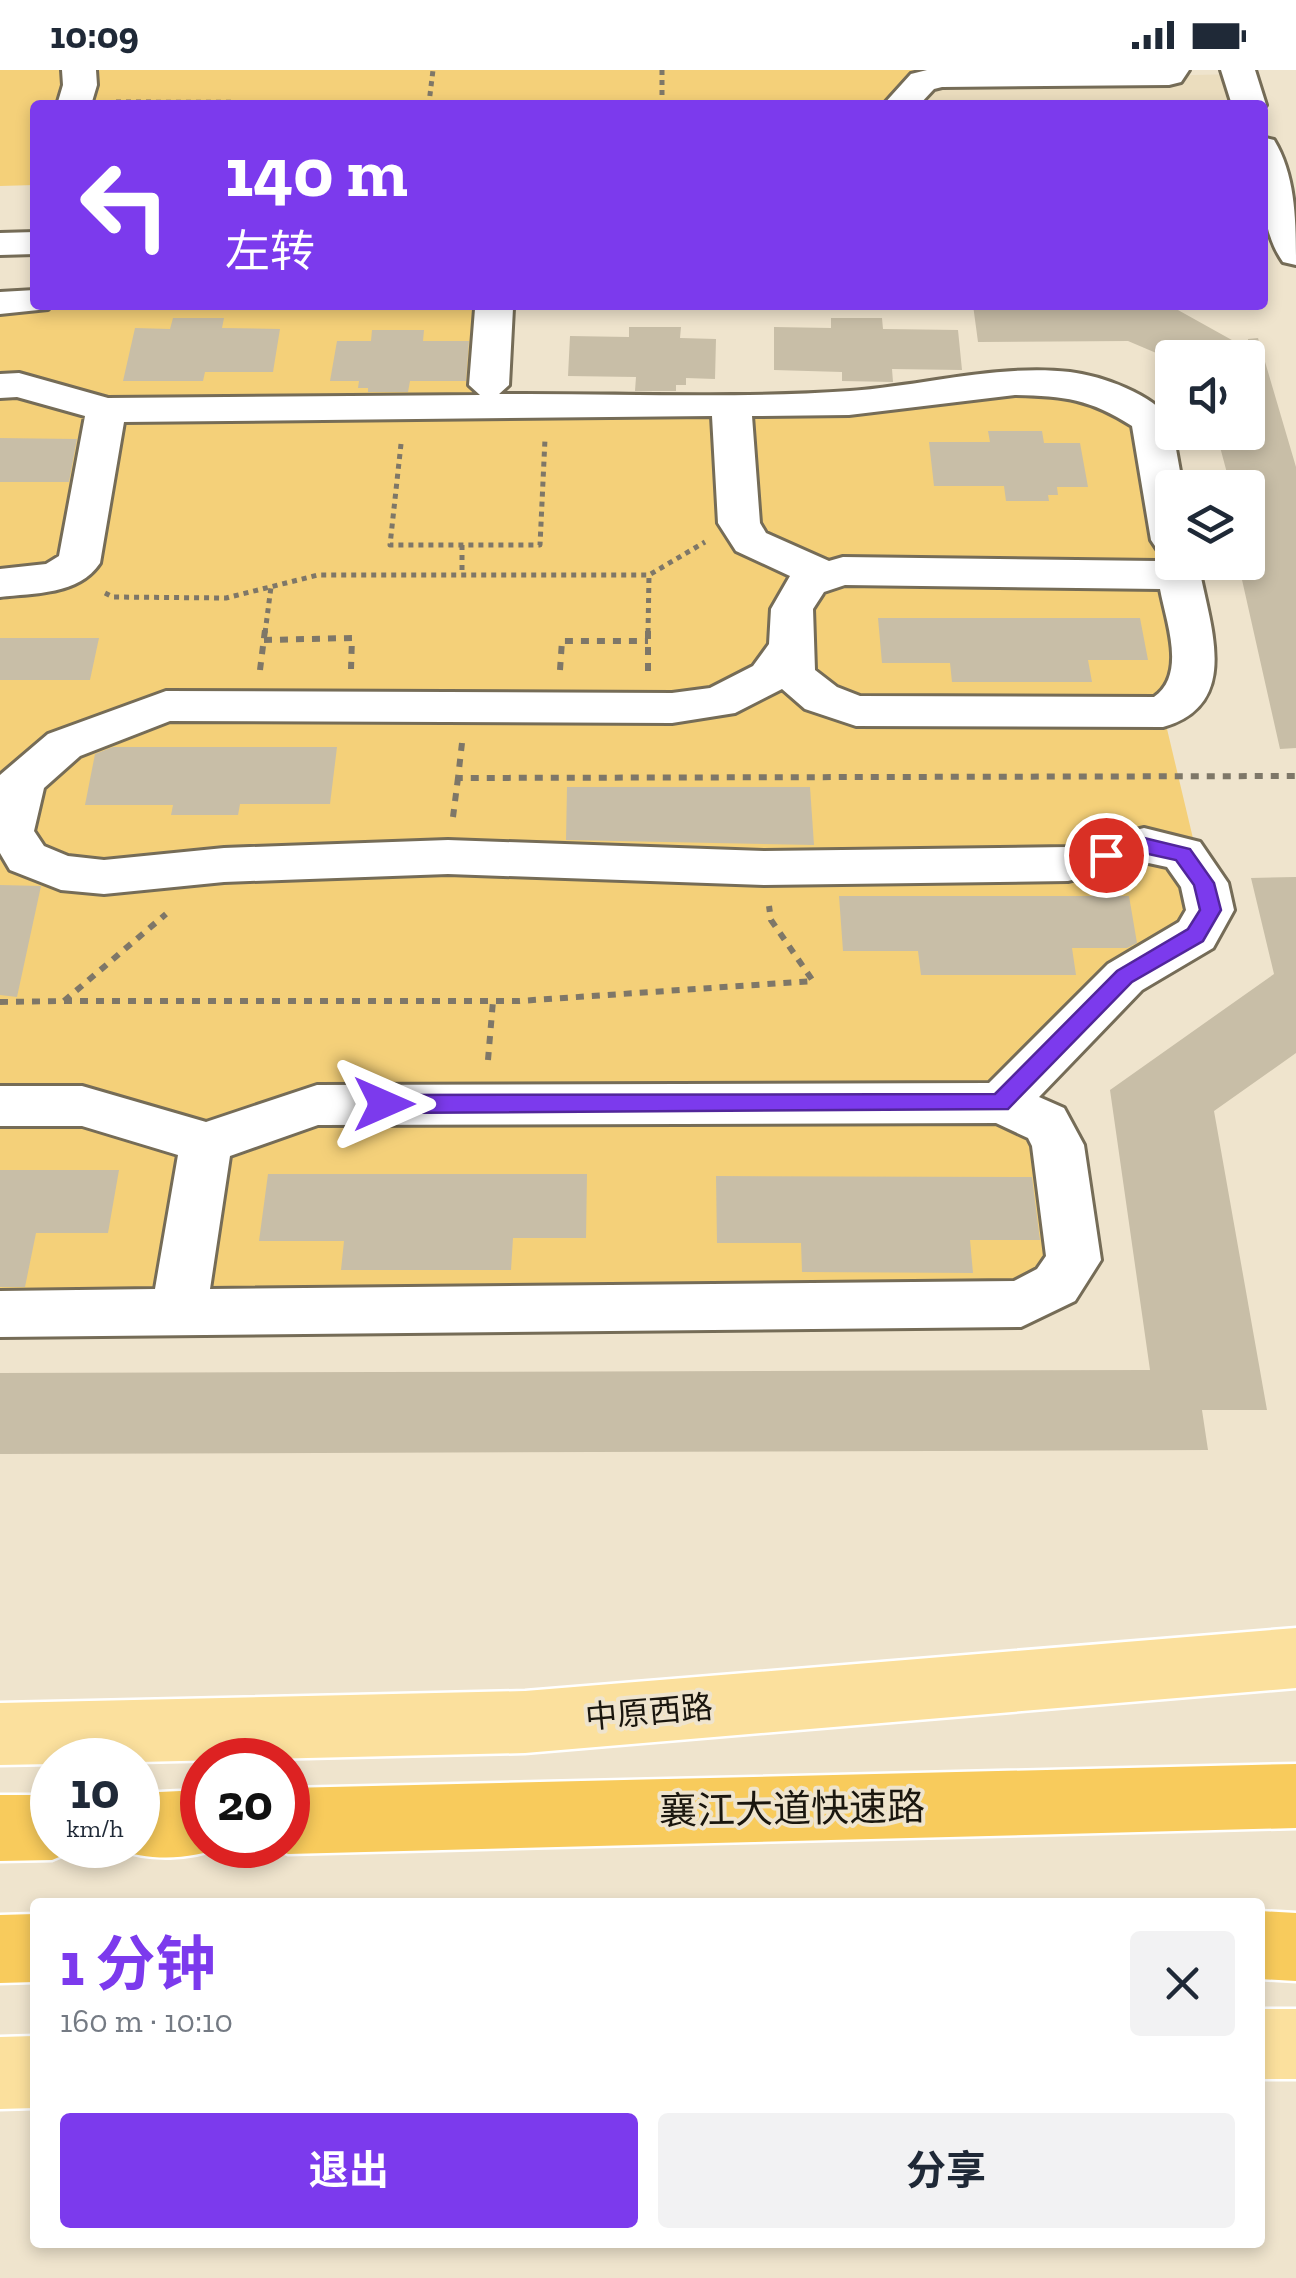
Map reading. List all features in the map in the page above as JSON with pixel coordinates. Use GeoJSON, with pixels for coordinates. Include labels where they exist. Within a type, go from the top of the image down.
{"type":"FeatureCollection","features":[{"type":"Feature","properties":{"kind":"highway"},"geometry":{"type":"LineString","coordinates":[[1108,1801],[1296,1779]]}},
{"type":"Feature","properties":{"kind":"highway","name":"襄江大道快速路"},"geometry":{"type":"LineString","coordinates":[[310,1820],[1296,1796]]}},
{"type":"Feature","properties":{"kind":"highway"},"geometry":{"type":"LineString","coordinates":[[0,1828],[30,1827]]}},
{"type":"Feature","properties":{"kind":"highway"},"geometry":{"type":"LineString","coordinates":[[1265,1912],[1296,1911]]}},
{"type":"Feature","properties":{"kind":"highway"},"geometry":{"type":"LineString","coordinates":[[1265,1945],[1296,1946]]}},
{"type":"Feature","properties":{"kind":"highway"},"geometry":{"type":"LineString","coordinates":[[0,1949],[30,1948]]}},
{"type":"Feature","properties":{"kind":"main road","name":"中原西路"},"geometry":{"type":"LineString","coordinates":[[0,1734],[526,1722],[1296,1658]]}},
{"type":"Feature","properties":{"kind":"main road"},"geometry":{"type":"LineString","coordinates":[[1265,2044],[1296,2044]]}},
{"type":"Feature","properties":{"kind":"main road"},"geometry":{"type":"LineString","coordinates":[[0,2073],[30,2072]]}},
{"type":"Feature","properties":{"kind":"street"},"geometry":{"type":"LineString","coordinates":[[905,100],[922,81],[942,77],[1150,77],[1169,75],[1172,70]]}},
{"type":"Feature","properties":{"kind":"street"},"geometry":{"type":"LineString","coordinates":[[1238,70],[1247,100]]}},
{"type":"Feature","properties":{"kind":"street"},"geometry":{"type":"LineString","coordinates":[[1268,170],[1286,241]]}},
{"type":"Feature","properties":{"kind":"street"},"geometry":{"type":"LineString","coordinates":[[0,244],[30,243]]}},
{"type":"Feature","properties":{"kind":"street"},"geometry":{"type":"LineString","coordinates":[[0,303],[30,301]]}},
{"type":"Feature","properties":{"kind":"street"},"geometry":{"type":"LineString","coordinates":[[489,386],[494,310]]}},
{"type":"Feature","properties":{"kind":"street"},"geometry":{"type":"LineString","coordinates":[[0,386],[19,386],[106,410],[849,403],[1016,383],[1071,384],[1120,401],[1151,421],[1160,470]]}},
{"type":"Feature","properties":{"kind":"street"},"geometry":{"type":"LineString","coordinates":[[731,404],[740,523],[752,542],[826,576]]}},
{"type":"Feature","properties":{"kind":"street"},"geometry":{"type":"LineString","coordinates":[[0,583],[56,577],[79,563],[106,410]]}},
{"type":"Feature","properties":{"kind":"street"},"geometry":{"type":"LineString","coordinates":[[1155,560],[843,571],[826,576],[808,582],[792,609],[794,676],[821,698],[856,711],[1163,712],[1186,696],[1195,664],[1180,580]]}},
{"type":"Feature","properties":{"kind":"street"},"geometry":{"type":"LineString","coordinates":[[791,645],[769,677],[719,702],[648,708],[166,706],[64,745],[11,793],[12,832],[27,858],[61,873],[104,877],[224,864],[448,857],[764,868],[1068,864],[1144,845],[1183,854],[1204,883],[1210,910],[1196,935],[1125,977],[1000,1103]]}},
{"type":"Feature","properties":{"kind":"street"},"geometry":{"type":"LineString","coordinates":[[0,1106],[82,1106],[206,1143],[318,1104],[1000,1103],[1046,1123],[1058,1145],[1074,1260],[1056,1285],[1020,1304],[0,1314]]}},
{"type":"Feature","properties":{"kind":"street"},"geometry":{"type":"LineString","coordinates":[[179,1312],[206,1143]]}},
{"type":"Feature","properties":{"kind":"path"},"geometry":{"type":"LineString","coordinates":[[429,100],[433,70]]}},
{"type":"Feature","properties":{"kind":"path"},"geometry":{"type":"LineString","coordinates":[[662,70],[662,100]]}},
{"type":"Feature","properties":{"kind":"path"},"geometry":{"type":"LineString","coordinates":[[76,92],[333,100]]}},
{"type":"Feature","properties":{"kind":"path"},"geometry":{"type":"LineString","coordinates":[[404,408],[390,545],[540,545],[546,406]]}},
{"type":"Feature","properties":{"kind":"path"},"geometry":{"type":"LineString","coordinates":[[64,573],[113,596],[226,598],[318,575],[649,575],[740,523]]}},
{"type":"Feature","properties":{"kind":"path"},"geometry":{"type":"LineString","coordinates":[[462,545],[462,575]]}},
{"type":"Feature","properties":{"kind":"path"},"geometry":{"type":"LineString","coordinates":[[648,708],[649,575]]}},
{"type":"Feature","properties":{"kind":"path"},"geometry":{"type":"LineString","coordinates":[[256,706],[271,587]]}},
{"type":"Feature","properties":{"kind":"path"},"geometry":{"type":"LineString","coordinates":[[264,640],[352,638],[350,677]]}},
{"type":"Feature","properties":{"kind":"path"},"geometry":{"type":"LineString","coordinates":[[577,674],[560,674],[562,641],[648,641]]}},
{"type":"Feature","properties":{"kind":"path"},"geometry":{"type":"LineString","coordinates":[[467,707],[458,778],[1296,776]]}},
{"type":"Feature","properties":{"kind":"path"},"geometry":{"type":"LineString","coordinates":[[64,1001],[224,864]]}},
{"type":"Feature","properties":{"kind":"path"},"geometry":{"type":"LineString","coordinates":[[0,1002],[493,1001],[814,981],[770,920],[764,868]]}},
{"type":"Feature","properties":{"kind":"path"},"geometry":{"type":"LineString","coordinates":[[484,1104],[493,1001]]}},
{"type":"Feature","properties":{"kind":"shaded area"},"geometry":{"type":"Polygon","coordinates":[[[0,70],[1172,70],[942,77],[908,100],[30,100],[30,185],[0,186],[0,70]]]}},
{"type":"Feature","properties":{"kind":"shaded area"},"geometry":{"type":"Polygon","coordinates":[[[1239,74],[1247,100],[905,100],[923,81],[1239,74]]]}},
{"type":"Feature","properties":{"kind":"shaded area"},"geometry":{"type":"Polygon","coordinates":[[[0,303],[30,303],[30,310],[494,310],[489,385],[546,406],[849,403],[1015,383],[1151,421],[1159,470],[1155,470],[1155,580],[1178,580],[1195,664],[1163,712],[1210,910],[1001,1102],[1046,1123],[1056,1285],[0,1314],[0,303]]]}},
{"type":"Feature","properties":{"kind":"building"},"geometry":{"type":"Polygon","coordinates":[[[974,310],[1178,310],[1232,340],[1155,340],[1155,352],[1128,341],[978,342],[974,310]]]}},
{"type":"Feature","properties":{"kind":"building"},"geometry":{"type":"Polygon","coordinates":[[[173,318],[224,318],[222,328],[280,329],[273,372],[205,372],[203,381],[123,381],[135,328],[170,329],[173,318]]]}},
{"type":"Feature","properties":{"kind":"building"},"geometry":{"type":"Polygon","coordinates":[[[831,318],[882,318],[883,329],[958,330],[962,370],[892,369],[893,382],[842,381],[842,372],[774,370],[774,327],[831,328],[831,318]]]}},
{"type":"Feature","properties":{"kind":"building"},"geometry":{"type":"Polygon","coordinates":[[[629,327],[681,327],[680,338],[716,339],[715,379],[686,378],[686,385],[676,385],[676,391],[635,391],[636,377],[568,376],[570,336],[629,337],[629,327]]]}},
{"type":"Feature","properties":{"kind":"building"},"geometry":{"type":"Polygon","coordinates":[[[372,330],[424,330],[423,341],[469,341],[466,381],[410,381],[408,392],[368,392],[368,388],[358,388],[359,381],[330,381],[337,341],[371,341],[372,330]]]}},
{"type":"Feature","properties":{"kind":"building"},"geometry":{"type":"Polygon","coordinates":[[[1265,362],[1296,467],[1296,748],[1280,749],[1242,580],[1265,580],[1265,470],[1226,470],[1221,450],[1265,450],[1265,362]]]}},
{"type":"Feature","properties":{"kind":"building"},"geometry":{"type":"Polygon","coordinates":[[[988,431],[1042,431],[1044,443],[1080,443],[1088,487],[1057,487],[1058,495],[1048,495],[1049,501],[1006,501],[1004,486],[934,486],[929,442],[990,442],[988,431]]]}},
{"type":"Feature","properties":{"kind":"building"},"geometry":{"type":"Polygon","coordinates":[[[0,438],[77,439],[69,482],[0,482],[0,438]]]}},
{"type":"Feature","properties":{"kind":"building"},"geometry":{"type":"Polygon","coordinates":[[[878,618],[1140,618],[1148,660],[1088,660],[1092,682],[952,682],[950,663],[882,663],[878,618]]]}},
{"type":"Feature","properties":{"kind":"building"},"geometry":{"type":"Polygon","coordinates":[[[0,638],[99,638],[90,680],[0,680],[0,638]]]}},
{"type":"Feature","properties":{"kind":"building"},"geometry":{"type":"Polygon","coordinates":[[[113,747],[337,747],[330,804],[240,804],[238,815],[171,815],[173,805],[85,805],[95,754],[113,747]]]}},
{"type":"Feature","properties":{"kind":"building"},"geometry":{"type":"Polygon","coordinates":[[[567,787],[810,787],[814,845],[566,840],[567,787]]]}},
{"type":"Feature","properties":{"kind":"building"},"geometry":{"type":"Polygon","coordinates":[[[1296,877],[1296,1053],[1214,1111],[1267,1410],[1202,1410],[1208,1450],[0,1454],[0,1373],[1150,1370],[1110,1090],[1274,974],[1251,878],[1296,877]]]}},
{"type":"Feature","properties":{"kind":"building"},"geometry":{"type":"Polygon","coordinates":[[[0,885],[41,886],[17,997],[0,995],[0,885]]]}},
{"type":"Feature","properties":{"kind":"building"},"geometry":{"type":"Polygon","coordinates":[[[839,896],[1129,896],[1137,943],[1127,948],[1072,948],[1076,975],[921,975],[918,951],[843,951],[839,896]]]}},
{"type":"Feature","properties":{"kind":"building"},"geometry":{"type":"Polygon","coordinates":[[[0,1170],[119,1170],[108,1233],[36,1233],[25,1287],[0,1287],[0,1170]]]}},
{"type":"Feature","properties":{"kind":"building"},"geometry":{"type":"Polygon","coordinates":[[[268,1174],[587,1174],[586,1238],[513,1238],[511,1270],[341,1270],[344,1241],[259,1241],[268,1174]]]}},
{"type":"Feature","properties":{"kind":"building"},"geometry":{"type":"Polygon","coordinates":[[[716,1176],[1032,1177],[1040,1240],[970,1240],[973,1273],[802,1272],[801,1243],[717,1243],[716,1176]]]}},
{"type":"Feature","properties":{"kind":"route"},"geometry":{"type":"LineString","coordinates":[[384,1104],[1000,1103],[1125,977],[1196,935],[1210,910],[1204,883],[1183,854],[1144,845],[1106,855]]}}]}
